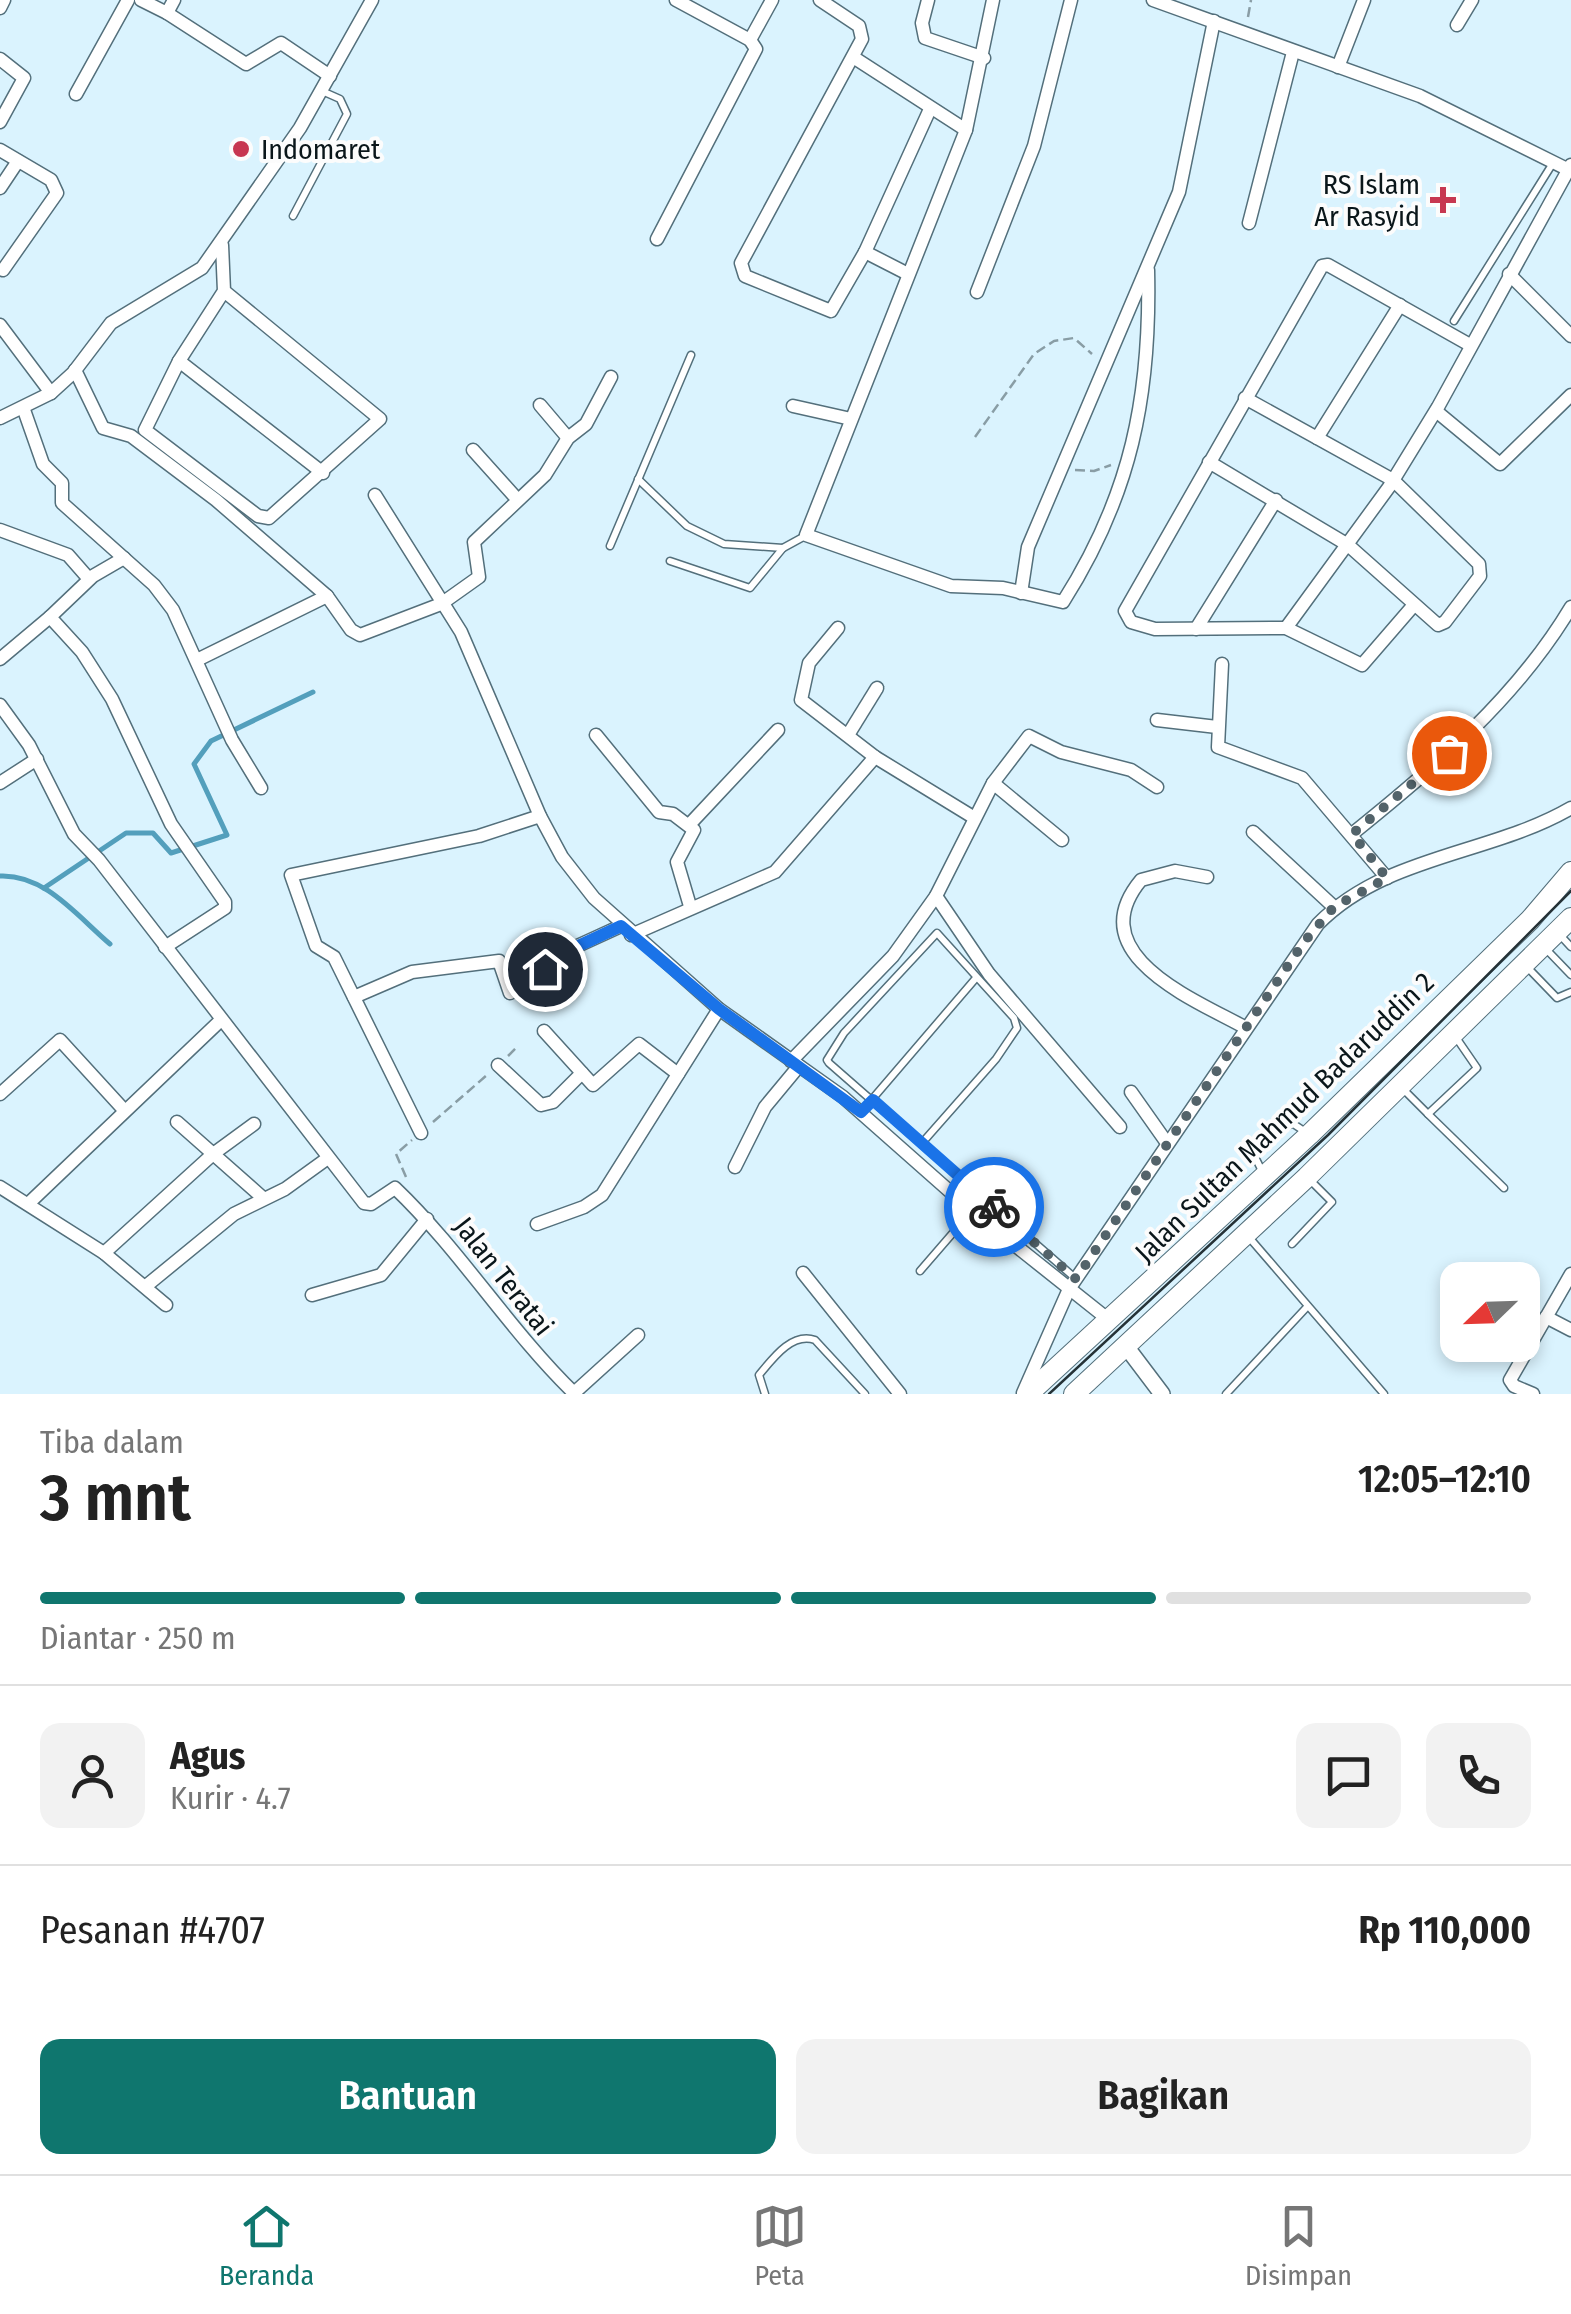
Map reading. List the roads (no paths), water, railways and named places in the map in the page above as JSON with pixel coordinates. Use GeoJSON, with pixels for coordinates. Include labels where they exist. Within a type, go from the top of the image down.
{"type":"FeatureCollection","features":[{"type":"Feature","properties":{"kind":"highway","name":"Jalan Sultan Mahmud Badaruddin 2"},"geometry":{"type":"LineString","coordinates":[[1025,1394],[1309,1134],[1480,968],[1571,872]]}},
{"type":"Feature","properties":{"kind":"highway"},"geometry":{"type":"LineString","coordinates":[[1074,1394],[1307,1177],[1525,965],[1561,936]]}},
{"type":"Feature","properties":{"kind":"highway"},"geometry":{"type":"LineString","coordinates":[[1480,968],[1500,990]]}},
{"type":"Feature","properties":{"kind":"street"},"geometry":{"type":"LineString","coordinates":[[0,8],[4,0]]}},
{"type":"Feature","properties":{"kind":"street"},"geometry":{"type":"LineString","coordinates":[[76,94],[128,0]]}},
{"type":"Feature","properties":{"kind":"street"},"geometry":{"type":"LineString","coordinates":[[141,0],[246,64],[281,43],[330,76]]}},
{"type":"Feature","properties":{"kind":"street"},"geometry":{"type":"LineString","coordinates":[[167,13],[174,0]]}},
{"type":"Feature","properties":{"kind":"street"},"geometry":{"type":"LineString","coordinates":[[0,418],[24,410],[52,393],[76,370],[111,323],[191,278],[222,245],[322,91],[372,0]]}},
{"type":"Feature","properties":{"kind":"street"},"geometry":{"type":"LineString","coordinates":[[657,239],[756,47],[676,0]]}},
{"type":"Feature","properties":{"kind":"street"},"geometry":{"type":"LineString","coordinates":[[750,40],[772,0]]}},
{"type":"Feature","properties":{"kind":"street"},"geometry":{"type":"LineString","coordinates":[[820,0],[861,29],[862,39],[770,207],[741,270],[745,276],[830,312],[865,252],[930,110]]}},
{"type":"Feature","properties":{"kind":"street"},"geometry":{"type":"LineString","coordinates":[[928,0],[922,23],[925,38],[984,58]]}},
{"type":"Feature","properties":{"kind":"street"},"geometry":{"type":"LineString","coordinates":[[994,0],[966,130],[806,535],[952,586],[1021,593],[1056,604],[1066,600],[1119,498],[1139,421],[1150,340],[1148,270]]}},
{"type":"Feature","properties":{"kind":"street"},"geometry":{"type":"LineString","coordinates":[[977,292],[1034,146],[1071,0]]}},
{"type":"Feature","properties":{"kind":"street"},"geometry":{"type":"LineString","coordinates":[[1152,0],[1420,96],[1570,169],[1436,411],[1393,480],[1286,628]]}},
{"type":"Feature","properties":{"kind":"street"},"geometry":{"type":"LineString","coordinates":[[1338,66],[1364,0]]}},
{"type":"Feature","properties":{"kind":"street"},"geometry":{"type":"LineString","coordinates":[[1457,24],[1472,0]]}},
{"type":"Feature","properties":{"kind":"street"},"geometry":{"type":"LineString","coordinates":[[1021,593],[1028,546],[1148,270],[1184,174],[1214,22]]}},
{"type":"Feature","properties":{"kind":"street"},"geometry":{"type":"LineString","coordinates":[[1249,223],[1293,52]]}},
{"type":"Feature","properties":{"kind":"street"},"geometry":{"type":"LineString","coordinates":[[853,58],[966,130]]}},
{"type":"Feature","properties":{"kind":"street"},"geometry":{"type":"LineString","coordinates":[[0,60],[24,78],[0,122]]}},
{"type":"Feature","properties":{"kind":"street"},"geometry":{"type":"LineString","coordinates":[[0,150],[52,180],[57,193],[3,270]]}},
{"type":"Feature","properties":{"kind":"street"},"geometry":{"type":"LineString","coordinates":[[0,188],[18,161]]}},
{"type":"Feature","properties":{"kind":"street"},"geometry":{"type":"LineString","coordinates":[[222,245],[224,291],[144,427],[148,434],[260,518],[272,516],[378,426],[380,418],[224,291]]}},
{"type":"Feature","properties":{"kind":"street"},"geometry":{"type":"LineString","coordinates":[[865,252],[908,274]]}},
{"type":"Feature","properties":{"kind":"street"},"geometry":{"type":"LineString","coordinates":[[1413,606],[1362,664],[1286,628],[1140,627],[1125,612],[1322,266],[1328,264],[1470,345]]}},
{"type":"Feature","properties":{"kind":"street"},"geometry":{"type":"LineString","coordinates":[[1509,274],[1571,336]]}},
{"type":"Feature","properties":{"kind":"street"},"geometry":{"type":"LineString","coordinates":[[1317,438],[1400,306]]}},
{"type":"Feature","properties":{"kind":"street"},"geometry":{"type":"LineString","coordinates":[[0,325],[52,393]]}},
{"type":"Feature","properties":{"kind":"street"},"geometry":{"type":"LineString","coordinates":[[180,361],[322,473]]}},
{"type":"Feature","properties":{"kind":"street"},"geometry":{"type":"LineString","coordinates":[[76,370],[103,428],[131,436],[159,456],[328,596],[351,630],[360,635],[441,604],[478,577],[474,542],[545,475],[568,438],[586,424],[611,377]]}},
{"type":"Feature","properties":{"kind":"street"},"geometry":{"type":"LineString","coordinates":[[1436,411],[1499,464],[1571,395]]}},
{"type":"Feature","properties":{"kind":"street"},"geometry":{"type":"LineString","coordinates":[[1209,462],[1348,544],[1438,625],[1444,624],[1481,570],[1393,480],[1245,398]]}},
{"type":"Feature","properties":{"kind":"street"},"geometry":{"type":"LineString","coordinates":[[540,405],[568,438]]}},
{"type":"Feature","properties":{"kind":"street"},"geometry":{"type":"LineString","coordinates":[[792,406],[851,420]]}},
{"type":"Feature","properties":{"kind":"street"},"geometry":{"type":"LineString","coordinates":[[24,410],[43,464],[62,482],[62,503],[124,558],[174,610],[232,740],[262,788]]}},
{"type":"Feature","properties":{"kind":"street"},"geometry":{"type":"LineString","coordinates":[[473,450],[517,499]]}},
{"type":"Feature","properties":{"kind":"street"},"geometry":{"type":"LineString","coordinates":[[375,495],[464,639],[540,816],[562,857],[626,931],[719,1009],[861,1112],[972,1211],[1072,1284],[1109,1320]]}},
{"type":"Feature","properties":{"kind":"street"},"geometry":{"type":"LineString","coordinates":[[1196,629],[1276,500]]}},
{"type":"Feature","properties":{"kind":"street"},"geometry":{"type":"LineString","coordinates":[[0,530],[68,555],[89,579]]}},
{"type":"Feature","properties":{"kind":"street"},"geometry":{"type":"LineString","coordinates":[[0,659],[89,579],[124,558]]}},
{"type":"Feature","properties":{"kind":"street"},"geometry":{"type":"LineString","coordinates":[[197,660],[328,596]]}},
{"type":"Feature","properties":{"kind":"street"},"geometry":{"type":"LineString","coordinates":[[1352,834],[1468,734],[1528,670],[1571,608]]}},
{"type":"Feature","properties":{"kind":"street"},"geometry":{"type":"LineString","coordinates":[[50,617],[82,652],[112,699],[158,797],[226,905],[165,947]]}},
{"type":"Feature","properties":{"kind":"street"},"geometry":{"type":"LineString","coordinates":[[838,628],[810,663],[799,695],[875,756],[973,817]]}},
{"type":"Feature","properties":{"kind":"street"},"geometry":{"type":"LineString","coordinates":[[1222,664],[1218,747],[1302,778],[1387,878]]}},
{"type":"Feature","properties":{"kind":"street"},"geometry":{"type":"LineString","coordinates":[[848,735],[877,688]]}},
{"type":"Feature","properties":{"kind":"street"},"geometry":{"type":"LineString","coordinates":[[0,705],[37,759],[74,834],[328,1158],[285,1189],[234,1214],[146,1286]]}},
{"type":"Feature","properties":{"kind":"street"},"geometry":{"type":"LineString","coordinates":[[1157,720],[1217,727]]}},
{"type":"Feature","properties":{"kind":"street"},"geometry":{"type":"LineString","coordinates":[[689,825],[778,730]]}},
{"type":"Feature","properties":{"kind":"street"},"geometry":{"type":"LineString","coordinates":[[596,735],[659,812],[673,814],[694,833],[677,862],[690,906]]}},
{"type":"Feature","properties":{"kind":"street"},"geometry":{"type":"LineString","coordinates":[[735,1167],[765,1107],[795,1063],[879,973],[936,896],[993,782],[1031,735],[1081,756],[1131,770],[1158,787]]}},
{"type":"Feature","properties":{"kind":"street"},"geometry":{"type":"LineString","coordinates":[[354,997],[412,972],[500,961],[510,993],[574,948],[781,868],[875,756]]}},
{"type":"Feature","properties":{"kind":"street"},"geometry":{"type":"LineString","coordinates":[[0,783],[37,759]]}},
{"type":"Feature","properties":{"kind":"street"},"geometry":{"type":"LineString","coordinates":[[993,782],[1062,840]]}},
{"type":"Feature","properties":{"kind":"street"},"geometry":{"type":"LineString","coordinates":[[1025,1394],[1072,1284],[1304,942],[1334,907],[1387,878],[1440,856],[1527,831],[1571,808]]}},
{"type":"Feature","properties":{"kind":"street"},"geometry":{"type":"LineString","coordinates":[[421,1132],[334,957],[316,946],[290,875],[479,836],[540,816]]}},
{"type":"Feature","properties":{"kind":"street"},"geometry":{"type":"LineString","coordinates":[[1253,832],[1334,907]]}},
{"type":"Feature","properties":{"kind":"street"},"geometry":{"type":"LineString","coordinates":[[1206,877],[1176,872],[1141,880],[1126,910],[1127,938],[1146,970],[1246,1028]]}},
{"type":"Feature","properties":{"kind":"street"},"geometry":{"type":"LineString","coordinates":[[936,896],[989,974],[1120,1127]]}},
{"type":"Feature","properties":{"kind":"street"},"geometry":{"type":"LineString","coordinates":[[537,1224],[584,1207],[602,1195],[719,1009]]}},
{"type":"Feature","properties":{"kind":"street"},"geometry":{"type":"LineString","coordinates":[[28,1204],[221,1020]]}},
{"type":"Feature","properties":{"kind":"street"},"geometry":{"type":"LineString","coordinates":[[544,1032],[582,1074],[599,1084],[640,1044],[678,1074]]}},
{"type":"Feature","properties":{"kind":"street"},"geometry":{"type":"LineString","coordinates":[[0,1094],[60,1040],[124,1110]]}},
{"type":"Feature","properties":{"kind":"street"},"geometry":{"type":"LineString","coordinates":[[498,1065],[541,1105],[553,1102],[582,1074]]}},
{"type":"Feature","properties":{"kind":"street"},"geometry":{"type":"LineString","coordinates":[[1131,1092],[1167,1143]]}},
{"type":"Feature","properties":{"kind":"street"},"geometry":{"type":"LineString","coordinates":[[178,1122],[263,1198]]}},
{"type":"Feature","properties":{"kind":"street"},"geometry":{"type":"LineString","coordinates":[[104,1253],[214,1154],[254,1124]]}},
{"type":"Feature","properties":{"kind":"street","name":"Jalan Teratai"},"geometry":{"type":"LineString","coordinates":[[328,1158],[365,1204],[394,1188],[427,1219],[516,1334],[574,1394]]}},
{"type":"Feature","properties":{"kind":"street"},"geometry":{"type":"LineString","coordinates":[[0,1187],[104,1253],[166,1305]]}},
{"type":"Feature","properties":{"kind":"street"},"geometry":{"type":"LineString","coordinates":[[312,1295],[368,1281],[387,1270],[427,1219]]}},
{"type":"Feature","properties":{"kind":"street"},"geometry":{"type":"LineString","coordinates":[[803,1272],[900,1394]]}},
{"type":"Feature","properties":{"kind":"street"},"geometry":{"type":"LineString","coordinates":[[1533,1394],[1514,1386],[1510,1380],[1571,1274]]}},
{"type":"Feature","properties":{"kind":"street"},"geometry":{"type":"LineString","coordinates":[[1546,1318],[1571,1330]]}},
{"type":"Feature","properties":{"kind":"street"},"geometry":{"type":"LineString","coordinates":[[574,1394],[638,1335]]}},
{"type":"Feature","properties":{"kind":"street"},"geometry":{"type":"LineString","coordinates":[[1126,1345],[1162,1394]]}},
{"type":"Feature","properties":{"kind":"lane"},"geometry":{"type":"LineString","coordinates":[[292,216],[347,114],[340,98],[322,91]]}},
{"type":"Feature","properties":{"kind":"lane"},"geometry":{"type":"LineString","coordinates":[[1454,321],[1553,162]]}},
{"type":"Feature","properties":{"kind":"lane"},"geometry":{"type":"LineString","coordinates":[[610,546],[690,355]]}},
{"type":"Feature","properties":{"kind":"lane"},"geometry":{"type":"LineString","coordinates":[[638,480],[687,526],[724,544],[782,548]]}},
{"type":"Feature","properties":{"kind":"lane"},"geometry":{"type":"LineString","coordinates":[[670,560],[745,589],[757,584],[782,548],[806,535]]}},
{"type":"Feature","properties":{"kind":"lane"},"geometry":{"type":"LineString","coordinates":[[922,1144],[996,1059],[1017,1028],[1014,1018],[938,934],[932,934],[844,1034],[828,1062],[1072,1284]]}},
{"type":"Feature","properties":{"kind":"lane"},"geometry":{"type":"LineString","coordinates":[[1561,936],[1571,975]]}},
{"type":"Feature","properties":{"kind":"lane"},"geometry":{"type":"LineString","coordinates":[[1525,965],[1557,998],[1571,992]]}},
{"type":"Feature","properties":{"kind":"lane"},"geometry":{"type":"LineString","coordinates":[[861,1112],[976,978]]}},
{"type":"Feature","properties":{"kind":"lane"},"geometry":{"type":"LineString","coordinates":[[1428,1114],[1477,1068],[1454,1035]]}},
{"type":"Feature","properties":{"kind":"lane"},"geometry":{"type":"LineString","coordinates":[[1400,1087],[1504,1188]]}},
{"type":"Feature","properties":{"kind":"lane"},"geometry":{"type":"LineString","coordinates":[[1292,1244],[1332,1202],[1307,1177]]}},
{"type":"Feature","properties":{"kind":"lane"},"geometry":{"type":"LineString","coordinates":[[920,1271],[972,1211]]}},
{"type":"Feature","properties":{"kind":"lane"},"geometry":{"type":"LineString","coordinates":[[1246,1234],[1384,1394]]}},
{"type":"Feature","properties":{"kind":"lane"},"geometry":{"type":"LineString","coordinates":[[1226,1394],[1306,1308]]}},
{"type":"Feature","properties":{"kind":"lane"},"geometry":{"type":"LineString","coordinates":[[764,1394],[758,1383],[761,1371],[792,1342],[806,1337],[816,1340],[865,1394]]}},
{"type":"Feature","properties":{"kind":"waterway"},"geometry":{"type":"LineString","coordinates":[[44,888],[126,833],[153,833],[171,853],[227,835],[194,764],[211,741],[313,692]]}},
{"type":"Feature","properties":{"kind":"waterway"},"geometry":{"type":"LineString","coordinates":[[0,876],[16,877],[46,889],[110,944]]}},
{"type":"Feature","properties":{"kind":"tram line"},"geometry":{"type":"LineString","coordinates":[[1049,1394],[1328,1135],[1571,891]]}},
{"type":"Feature","properties":{"kind":"place","name":"Indomaret"},"geometry":{"type":"Point","coordinates":[241,149]}},
{"type":"Feature","properties":{"kind":"place","name":"RS Islam Ar Rasyid"},"geometry":{"type":"Point","coordinates":[1443,200]}}]}
